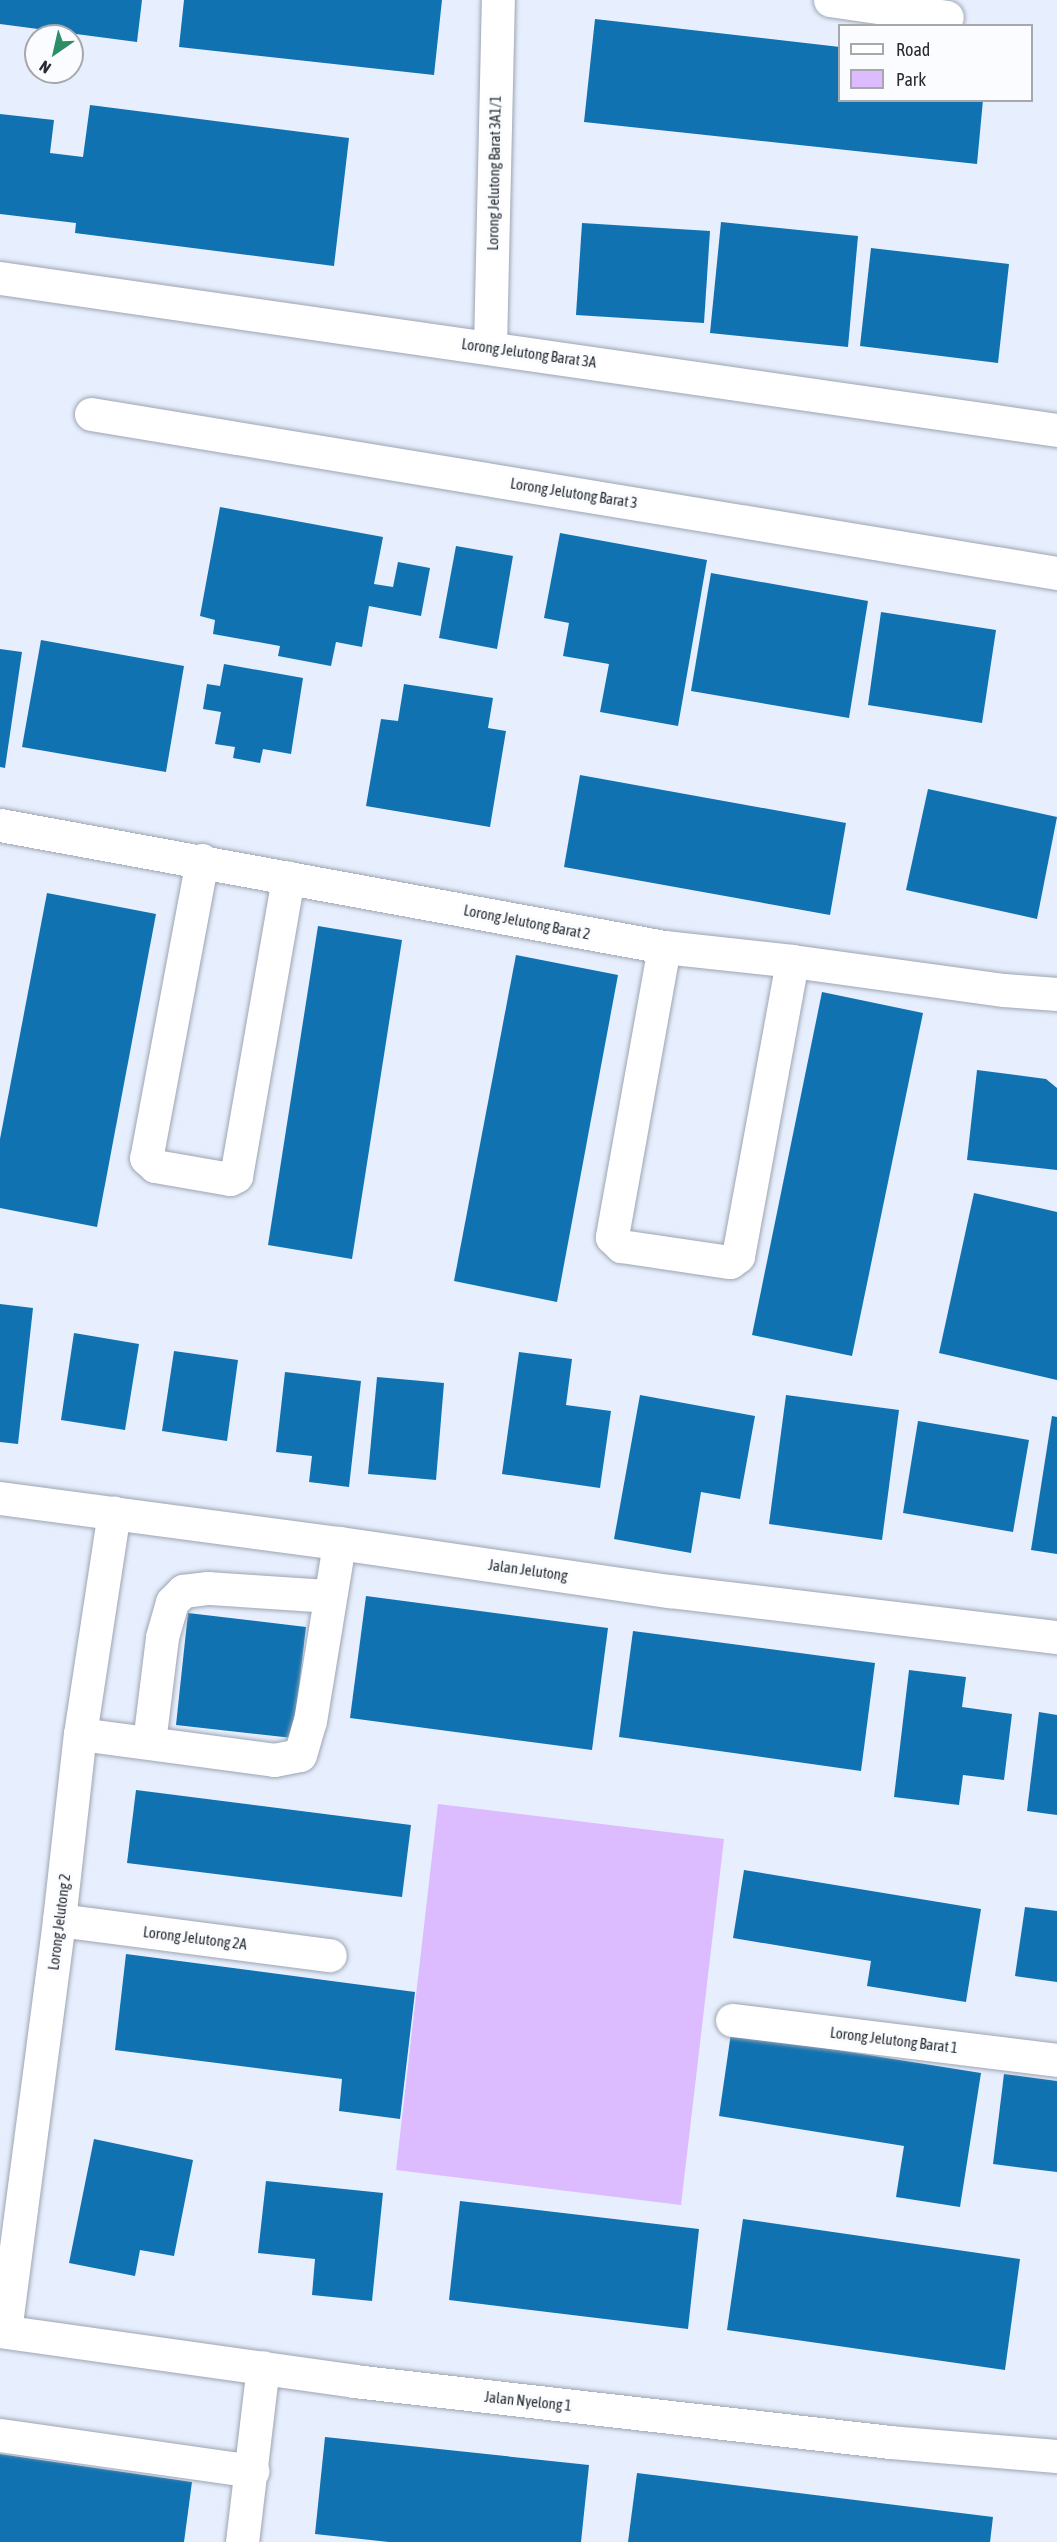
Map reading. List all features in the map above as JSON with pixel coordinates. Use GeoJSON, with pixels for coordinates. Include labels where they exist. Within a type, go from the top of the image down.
{"type":"FeatureCollection","features":[{"type":"Feature","properties":{"kind":"street","name":"Lorong Jelutong Barat 3A1/1"},"geometry":{"type":"LineString","coordinates":[[490,347],[498,0]]}},
{"type":"Feature","properties":{"kind":"street"},"geometry":{"type":"LineString","coordinates":[[830,0],[947,17]]}},
{"type":"Feature","properties":{"kind":"street","name":"Lorong Jelutong Barat 3A"},"geometry":{"type":"LineString","coordinates":[[0,278],[1057,430]]}},
{"type":"Feature","properties":{"kind":"street","name":"Lorong Jelutong Barat 3"},"geometry":{"type":"LineString","coordinates":[[91,414],[1057,573]]}},
{"type":"Feature","properties":{"kind":"street","name":"Lorong Jelutong Barat 2"},"geometry":{"type":"LineString","coordinates":[[0,825],[202,860],[664,947],[792,961],[1004,990],[1057,993]]}},
{"type":"Feature","properties":{"kind":"street"},"geometry":{"type":"LineString","coordinates":[[202,860],[146,1158],[155,1166],[230,1179],[236,1176],[288,877]]}},
{"type":"Feature","properties":{"kind":"street"},"geometry":{"type":"LineString","coordinates":[[664,947],[612,1237],[621,1246],[730,1262],[738,1256],[792,961]]}},
{"type":"Feature","properties":{"kind":"street","name":"Jalan Jelutong"},"geometry":{"type":"LineString","coordinates":[[0,1498],[339,1543],[670,1591],[1057,1638]]}},
{"type":"Feature","properties":{"kind":"street","name":"Lorong Jelutong 2"},"geometry":{"type":"LineString","coordinates":[[3,2331],[59,1920],[80,1734],[114,1513]]}},
{"type":"Feature","properties":{"kind":"street"},"geometry":{"type":"LineString","coordinates":[[80,1734],[274,1760],[300,1755],[310,1721],[328,1596],[339,1543]]}},
{"type":"Feature","properties":{"kind":"street"},"geometry":{"type":"LineString","coordinates":[[149,1742],[162,1637],[172,1602],[183,1591],[208,1588],[328,1596]]}},
{"type":"Feature","properties":{"kind":"street","name":"Lorong Jelutong 2A"},"geometry":{"type":"LineString","coordinates":[[59,1920],[330,1955]]}},
{"type":"Feature","properties":{"kind":"street","name":"Lorong Jelutong Barat 1"},"geometry":{"type":"LineString","coordinates":[[732,2020],[1057,2060]]}},
{"type":"Feature","properties":{"kind":"street","name":"Jalan Nyelong 1"},"geometry":{"type":"LineString","coordinates":[[3,2331],[354,2381],[890,2442],[1057,2456]]}},
{"type":"Feature","properties":{"kind":"street"},"geometry":{"type":"LineString","coordinates":[[242,2542],[263,2367]]}},
{"type":"Feature","properties":{"kind":"street"},"geometry":{"type":"LineString","coordinates":[[0,2435],[252,2471]]}},
{"type":"Feature","properties":{"kind":"green space"},"geometry":{"type":"Polygon","coordinates":[[[438,1804],[724,1839],[681,2205],[396,2170],[438,1804]]]}},
{"type":"Feature","properties":{"kind":"building"},"geometry":{"type":"Polygon","coordinates":[[[0,0],[142,0],[137,42],[84,35],[84,24],[24,24],[24,27],[0,24],[0,0]]]}},
{"type":"Feature","properties":{"kind":"building"},"geometry":{"type":"Polygon","coordinates":[[[184,0],[442,0],[434,75],[179,47],[184,0]]]}},
{"type":"Feature","properties":{"kind":"building"},"geometry":{"type":"Polygon","coordinates":[[[595,19],[838,47],[838,102],[983,102],[977,164],[584,122],[595,19]]]}},
{"type":"Feature","properties":{"kind":"building"},"geometry":{"type":"Polygon","coordinates":[[[90,105],[349,138],[334,266],[75,233],[76,223],[0,214],[0,114],[54,120],[50,153],[83,157],[90,105]]]}},
{"type":"Feature","properties":{"kind":"building"},"geometry":{"type":"Polygon","coordinates":[[[721,222],[858,236],[848,347],[710,333],[721,222]]]}},
{"type":"Feature","properties":{"kind":"building"},"geometry":{"type":"Polygon","coordinates":[[[582,223],[710,231],[704,323],[576,315],[582,223]]]}},
{"type":"Feature","properties":{"kind":"building"},"geometry":{"type":"Polygon","coordinates":[[[871,248],[1009,264],[998,363],[860,346],[871,248]]]}},
{"type":"Feature","properties":{"kind":"building"},"geometry":{"type":"Polygon","coordinates":[[[220,507],[383,537],[374,584],[393,587],[398,562],[430,568],[421,616],[369,606],[362,647],[336,642],[331,666],[278,656],[280,646],[213,634],[215,620],[200,616],[220,507]]]}},
{"type":"Feature","properties":{"kind":"building"},"geometry":{"type":"Polygon","coordinates":[[[560,533],[707,560],[678,726],[600,712],[609,664],[563,656],[569,623],[544,618],[560,533]]]}},
{"type":"Feature","properties":{"kind":"building"},"geometry":{"type":"Polygon","coordinates":[[[456,546],[513,556],[497,649],[439,638],[456,546]]]}},
{"type":"Feature","properties":{"kind":"building"},"geometry":{"type":"Polygon","coordinates":[[[711,573],[868,601],[849,718],[691,691],[711,573]]]}},
{"type":"Feature","properties":{"kind":"building"},"geometry":{"type":"Polygon","coordinates":[[[881,612],[996,630],[982,723],[868,705],[881,612]]]}},
{"type":"Feature","properties":{"kind":"building"},"geometry":{"type":"Polygon","coordinates":[[[41,640],[184,666],[166,772],[22,747],[41,640]]]}},
{"type":"Feature","properties":{"kind":"building"},"geometry":{"type":"Polygon","coordinates":[[[0,649],[22,652],[5,768],[0,767],[0,649]]]}},
{"type":"Feature","properties":{"kind":"building"},"geometry":{"type":"Polygon","coordinates":[[[224,664],[303,678],[291,754],[263,749],[260,763],[233,758],[235,747],[215,744],[221,712],[203,709],[207,684],[220,686],[224,664]]]}},
{"type":"Feature","properties":{"kind":"building"},"geometry":{"type":"Polygon","coordinates":[[[404,684],[493,698],[488,728],[506,731],[490,827],[366,806],[381,719],[398,721],[404,684]]]}},
{"type":"Feature","properties":{"kind":"building"},"geometry":{"type":"Polygon","coordinates":[[[580,775],[846,823],[830,915],[564,867],[580,775]]]}},
{"type":"Feature","properties":{"kind":"building"},"geometry":{"type":"Polygon","coordinates":[[[928,789],[1057,817],[1037,919],[906,890],[928,789]]]}},
{"type":"Feature","properties":{"kind":"building"},"geometry":{"type":"Polygon","coordinates":[[[47,893],[156,914],[97,1227],[0,1208],[0,1139],[47,893]]]}},
{"type":"Feature","properties":{"kind":"building"},"geometry":{"type":"Polygon","coordinates":[[[318,926],[402,940],[352,1259],[268,1245],[318,926]]]}},
{"type":"Feature","properties":{"kind":"building"},"geometry":{"type":"Polygon","coordinates":[[[516,955],[618,975],[557,1302],[454,1281],[516,955]]]}},
{"type":"Feature","properties":{"kind":"building"},"geometry":{"type":"Polygon","coordinates":[[[822,992],[923,1013],[852,1356],[752,1335],[822,992]]]}},
{"type":"Feature","properties":{"kind":"building"},"geometry":{"type":"Polygon","coordinates":[[[977,1070],[1046,1079],[1057,1088],[1057,1170],[967,1160],[977,1070]]]}},
{"type":"Feature","properties":{"kind":"building"},"geometry":{"type":"Polygon","coordinates":[[[974,1193],[1057,1212],[1057,1380],[939,1353],[974,1193]]]}},
{"type":"Feature","properties":{"kind":"building"},"geometry":{"type":"Polygon","coordinates":[[[0,1304],[33,1308],[18,1444],[0,1442],[0,1304]]]}},
{"type":"Feature","properties":{"kind":"building"},"geometry":{"type":"Polygon","coordinates":[[[74,1333],[139,1344],[125,1430],[61,1420],[74,1333]]]}},
{"type":"Feature","properties":{"kind":"building"},"geometry":{"type":"Polygon","coordinates":[[[174,1351],[238,1360],[227,1441],[162,1431],[174,1351]]]}},
{"type":"Feature","properties":{"kind":"building"},"geometry":{"type":"Polygon","coordinates":[[[519,1352],[572,1359],[566,1405],[611,1411],[600,1488],[502,1474],[519,1352]]]}},
{"type":"Feature","properties":{"kind":"building"},"geometry":{"type":"Polygon","coordinates":[[[285,1372],[361,1381],[349,1487],[309,1482],[312,1456],[276,1452],[285,1372]]]}},
{"type":"Feature","properties":{"kind":"building"},"geometry":{"type":"Polygon","coordinates":[[[377,1377],[444,1383],[436,1480],[368,1474],[377,1377]]]}},
{"type":"Feature","properties":{"kind":"building"},"geometry":{"type":"Polygon","coordinates":[[[640,1395],[755,1416],[740,1499],[701,1492],[691,1553],[614,1539],[640,1395]]]}},
{"type":"Feature","properties":{"kind":"building"},"geometry":{"type":"Polygon","coordinates":[[[786,1395],[899,1410],[882,1540],[769,1524],[786,1395]]]}},
{"type":"Feature","properties":{"kind":"building"},"geometry":{"type":"Polygon","coordinates":[[[1052,1416],[1057,1417],[1057,1554],[1031,1550],[1052,1416]]]}},
{"type":"Feature","properties":{"kind":"building"},"geometry":{"type":"Polygon","coordinates":[[[918,1421],[1029,1440],[1013,1532],[903,1513],[918,1421]]]}},
{"type":"Feature","properties":{"kind":"building"},"geometry":{"type":"Polygon","coordinates":[[[366,1596],[608,1628],[592,1750],[350,1718],[366,1596]]]}},
{"type":"Feature","properties":{"kind":"building"},"geometry":{"type":"Polygon","coordinates":[[[188,1613],[306,1627],[293,1738],[176,1725],[188,1613]]]}},
{"type":"Feature","properties":{"kind":"building"},"geometry":{"type":"Polygon","coordinates":[[[633,1631],[875,1663],[861,1771],[619,1737],[633,1631]]]}},
{"type":"Feature","properties":{"kind":"building"},"geometry":{"type":"Polygon","coordinates":[[[909,1670],[966,1677],[962,1707],[1012,1714],[1004,1780],[963,1775],[959,1805],[894,1797],[909,1670]]]}},
{"type":"Feature","properties":{"kind":"building"},"geometry":{"type":"Polygon","coordinates":[[[1039,1712],[1057,1715],[1057,1815],[1027,1811],[1039,1712]]]}},
{"type":"Feature","properties":{"kind":"building"},"geometry":{"type":"Polygon","coordinates":[[[136,1790],[411,1825],[402,1897],[127,1863],[136,1790]]]}},
{"type":"Feature","properties":{"kind":"building"},"geometry":{"type":"Polygon","coordinates":[[[744,1870],[981,1909],[966,2002],[867,1986],[871,1961],[733,1938],[744,1870]]]}},
{"type":"Feature","properties":{"kind":"building"},"geometry":{"type":"Polygon","coordinates":[[[1025,1907],[1057,1911],[1057,1982],[1015,1976],[1025,1907]]]}},
{"type":"Feature","properties":{"kind":"building"},"geometry":{"type":"Polygon","coordinates":[[[126,1954],[415,1992],[400,2119],[339,2111],[342,2079],[115,2050],[126,1954]]]}},
{"type":"Feature","properties":{"kind":"building"},"geometry":{"type":"Polygon","coordinates":[[[731,2033],[981,2073],[960,2207],[896,2197],[904,2146],[719,2116],[731,2033]]]}},
{"type":"Feature","properties":{"kind":"building"},"geometry":{"type":"Polygon","coordinates":[[[1004,2074],[1057,2081],[1057,2172],[993,2164],[1004,2074]]]}},
{"type":"Feature","properties":{"kind":"building"},"geometry":{"type":"Polygon","coordinates":[[[94,2139],[193,2160],[174,2256],[140,2250],[135,2276],[69,2263],[94,2139]]]}},
{"type":"Feature","properties":{"kind":"building"},"geometry":{"type":"Polygon","coordinates":[[[266,2181],[383,2193],[372,2301],[312,2295],[315,2259],[258,2253],[266,2181]]]}},
{"type":"Feature","properties":{"kind":"building"},"geometry":{"type":"Polygon","coordinates":[[[460,2201],[699,2229],[688,2329],[449,2300],[460,2201]]]}},
{"type":"Feature","properties":{"kind":"building"},"geometry":{"type":"Polygon","coordinates":[[[743,2219],[1020,2259],[1005,2370],[727,2330],[743,2219]]]}},
{"type":"Feature","properties":{"kind":"building"},"geometry":{"type":"Polygon","coordinates":[[[325,2437],[589,2465],[581,2542],[389,2542],[315,2534],[325,2437]]]}},
{"type":"Feature","properties":{"kind":"building"},"geometry":{"type":"Polygon","coordinates":[[[0,2454],[192,2482],[184,2542],[0,2542],[0,2454]]]}},
{"type":"Feature","properties":{"kind":"building"},"geometry":{"type":"Polygon","coordinates":[[[637,2473],[993,2517],[990,2542],[628,2542],[637,2473]]]}}]}
